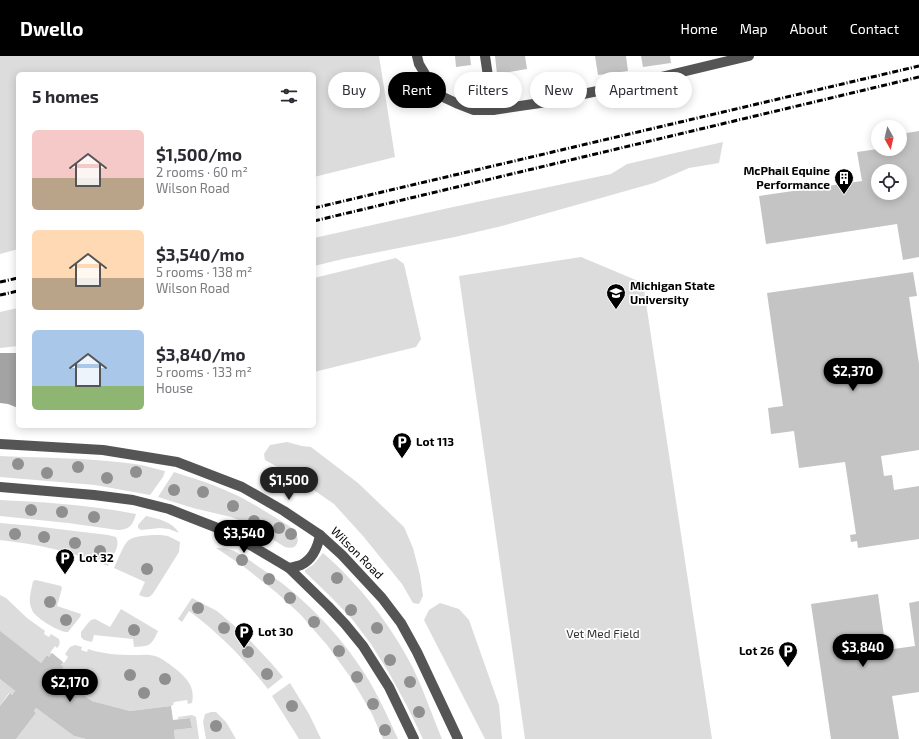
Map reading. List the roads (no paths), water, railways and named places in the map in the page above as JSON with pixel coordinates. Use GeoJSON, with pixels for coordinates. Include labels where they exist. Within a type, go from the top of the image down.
{"type":"FeatureCollection","features":[{"type":"Feature","properties":{"kind":"street"},"geometry":{"type":"LineString","coordinates":[[417,56],[419,64],[431,84],[443,97],[456,104],[474,110],[493,110],[540,103],[636,83],[750,56]]}},
{"type":"Feature","properties":{"kind":"street"},"geometry":{"type":"LineString","coordinates":[[485,56],[493,110]]}},
{"type":"Feature","properties":{"kind":"street","name":"Wilson Road"},"geometry":{"type":"LineString","coordinates":[[0,444],[103,450],[177,462],[242,487],[284,511],[320,535],[342,554],[382,598],[401,623],[417,652],[458,739]]}},
{"type":"Feature","properties":{"kind":"street"},"geometry":{"type":"LineString","coordinates":[[0,487],[133,500],[169,509],[215,528],[252,546],[289,568],[328,606],[363,646],[389,688],[414,739]]}},
{"type":"Feature","properties":{"kind":"street"},"geometry":{"type":"LineString","coordinates":[[289,568],[302,564],[310,558],[318,546],[320,535]]}},
{"type":"Feature","properties":{"kind":"railway"},"geometry":{"type":"LineString","coordinates":[[316,208],[919,66]]}},
{"type":"Feature","properties":{"kind":"railway"},"geometry":{"type":"LineString","coordinates":[[316,221],[919,77]]}},
{"type":"Feature","properties":{"kind":"railway"},"geometry":{"type":"LineString","coordinates":[[0,282],[16,278]]}},
{"type":"Feature","properties":{"kind":"railway"},"geometry":{"type":"LineString","coordinates":[[0,295],[16,291]]}},
{"type":"Feature","properties":{"kind":"place","name":"McPhail Equine Performance"},"geometry":{"type":"Point","coordinates":[844,195]}},
{"type":"Feature","properties":{"kind":"place","name":"Michigan State University"},"geometry":{"type":"Point","coordinates":[616,310]}},
{"type":"Feature","properties":{"kind":"place","name":"Lot 113"},"geometry":{"type":"Point","coordinates":[402,459]}},
{"type":"Feature","properties":{"kind":"place","name":"Lot 32"},"geometry":{"type":"Point","coordinates":[65,575]}},
{"type":"Feature","properties":{"kind":"place","name":"Lot 30"},"geometry":{"type":"Point","coordinates":[244,649]}},
{"type":"Feature","properties":{"kind":"place","name":"Lot 26"},"geometry":{"type":"Point","coordinates":[788,668]}},
{"type":"Feature","properties":{"kind":"park label","name":"Vet Med Field"},"geometry":{"type":"Point","coordinates":[603,634]}}]}
